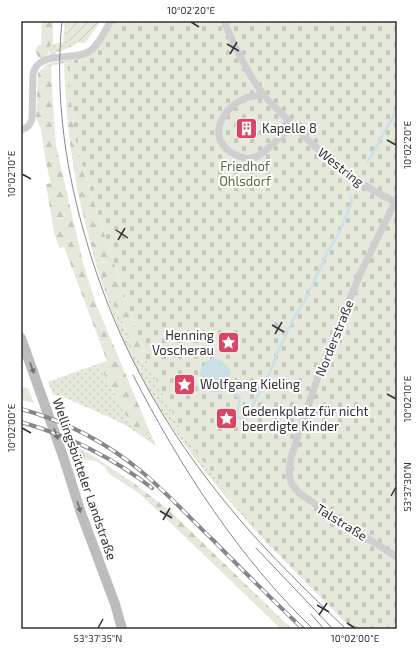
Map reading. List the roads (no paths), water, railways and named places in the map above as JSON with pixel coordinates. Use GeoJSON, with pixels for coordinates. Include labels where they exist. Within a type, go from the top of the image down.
{"type":"FeatureCollection","features":[{"type":"Feature","properties":{"kind":"main road","name":"Wellingsbütteler Landstraße"},"geometry":{"type":"LineString","coordinates":[[21,338],[64,459],[81,513],[115,604],[122,629]]}},
{"type":"Feature","properties":{"kind":"street"},"geometry":{"type":"LineString","coordinates":[[21,130],[30,125],[32,119],[33,75],[35,68],[52,58],[75,56],[87,53],[96,45],[111,21]]}},
{"type":"Feature","properties":{"kind":"street","name":"Westring"},"geometry":{"type":"LineString","coordinates":[[224,21],[240,57],[263,94],[292,125],[309,141],[369,189],[396,200]]}},
{"type":"Feature","properties":{"kind":"street"},"geometry":{"type":"LineString","coordinates":[[263,94],[246,98],[230,108],[219,123],[218,131],[224,148],[234,155],[247,159],[257,157],[270,148],[292,125]]}},
{"type":"Feature","properties":{"kind":"street","name":"Norderstraße"},"geometry":{"type":"LineString","coordinates":[[291,483],[289,471],[291,458],[320,372],[361,272],[396,200]]}},
{"type":"Feature","properties":{"kind":"street","name":"Talstraße"},"geometry":{"type":"LineString","coordinates":[[291,483],[299,493],[310,502],[397,557]]}},
{"type":"Feature","properties":{"kind":"water"},"geometry":{"type":"Polygon","coordinates":[[[212,358],[218,359],[227,366],[230,373],[229,381],[231,390],[212,392],[202,386],[200,381],[201,371],[207,361],[212,358]]]}},
{"type":"Feature","properties":{"kind":"waterway"},"geometry":{"type":"LineString","coordinates":[[367,163],[397,110]]}},
{"type":"Feature","properties":{"kind":"waterway"},"geometry":{"type":"LineString","coordinates":[[231,390],[240,399],[237,412],[238,417],[245,420],[270,372],[293,320],[306,298],[340,231],[352,201],[351,197]]}},
{"type":"Feature","properties":{"kind":"tram line"},"geometry":{"type":"LineString","coordinates":[[62,21],[60,47],[61,100],[66,152],[76,203],[96,273],[112,315],[130,355],[150,393],[173,430],[198,467],[225,502],[277,561],[346,629]]}},
{"type":"Feature","properties":{"kind":"tram line"},"geometry":{"type":"LineString","coordinates":[[133,375],[170,443],[212,509],[260,572],[313,629]]}},
{"type":"Feature","properties":{"kind":"tram line"},"geometry":{"type":"LineString","coordinates":[[256,548],[333,629]]}},
{"type":"Feature","properties":{"kind":"tram line"},"geometry":{"type":"LineString","coordinates":[[311,614],[324,629]]}},
{"type":"Feature","properties":{"kind":"railway"},"geometry":{"type":"LineString","coordinates":[[21,409],[54,420],[85,434],[129,461],[169,497],[303,629]]}},
{"type":"Feature","properties":{"kind":"railway"},"geometry":{"type":"LineString","coordinates":[[21,422],[56,434],[106,457],[152,488]]}},
{"type":"Feature","properties":{"kind":"place","name":"Kapelle 8"},"geometry":{"type":"Point","coordinates":[246,128]}},
{"type":"Feature","properties":{"kind":"place","name":"Henning Voscherau"},"geometry":{"type":"Point","coordinates":[229,342]}},
{"type":"Feature","properties":{"kind":"place","name":"Wolfgang Kieling"},"geometry":{"type":"Point","coordinates":[185,384]}},
{"type":"Feature","properties":{"kind":"place","name":"Gedenkplatz für nicht beerdigte Kinder"},"geometry":{"type":"Point","coordinates":[227,418]}},
{"type":"Feature","properties":{"kind":"park label","name":"Friedhof Ohlsdorf"},"geometry":{"type":"Point","coordinates":[245,174]}}]}
